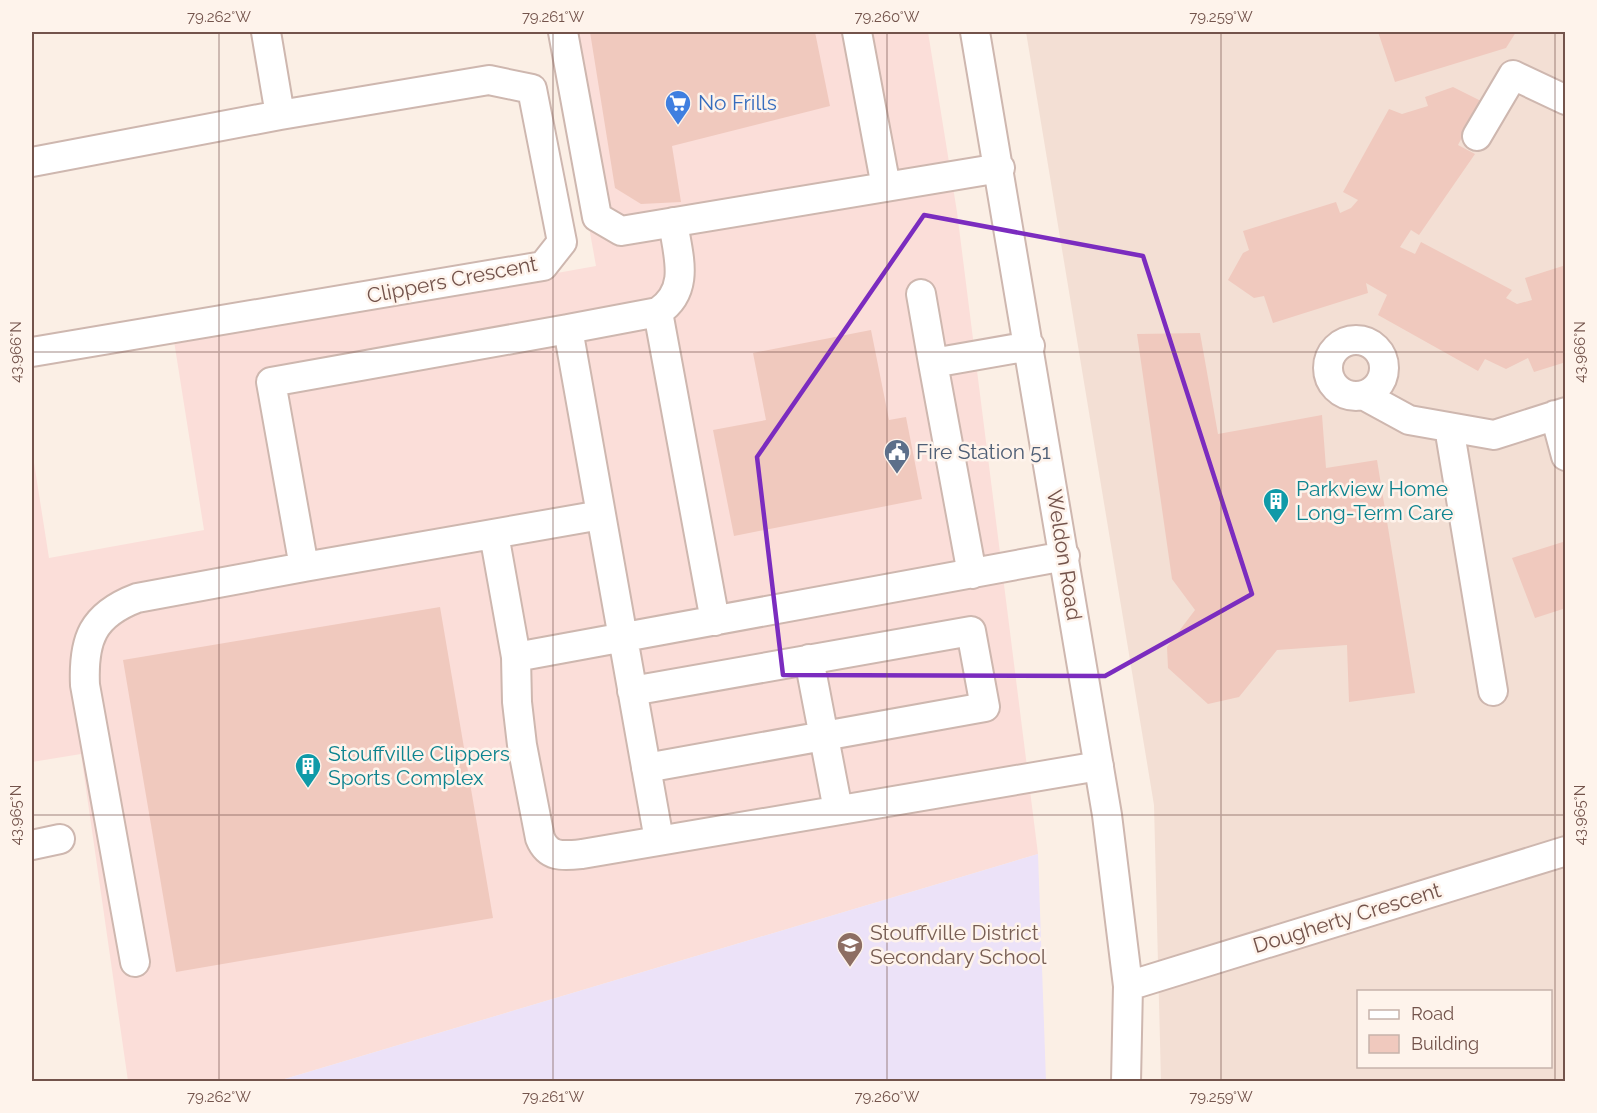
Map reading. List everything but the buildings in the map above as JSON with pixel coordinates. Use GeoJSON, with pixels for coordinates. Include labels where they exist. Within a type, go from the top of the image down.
{"type":"FeatureCollection","features":[{"type":"Feature","properties":{"kind":"street"},"geometry":{"type":"LineString","coordinates":[[266,32],[280,115]]}},
{"type":"Feature","properties":{"kind":"street"},"geometry":{"type":"LineString","coordinates":[[563,32],[597,217],[621,231],[1000,168]]}},
{"type":"Feature","properties":{"kind":"street"},"geometry":{"type":"LineString","coordinates":[[856,32],[886,187]]}},
{"type":"Feature","properties":{"kind":"street","name":"Weldon Road"},"geometry":{"type":"LineString","coordinates":[[975,32],[1000,168],[1100,766],[1128,986],[1126,1082]]}},
{"type":"Feature","properties":{"kind":"street"},"geometry":{"type":"LineString","coordinates":[[1477,136],[1513,75],[1566,100]]}},
{"type":"Feature","properties":{"kind":"street","name":"Clippers Crescent"},"geometry":{"type":"LineString","coordinates":[[32,162],[280,115],[489,80],[532,89],[562,242],[543,266],[32,352]]}},
{"type":"Feature","properties":{"kind":"street"},"geometry":{"type":"LineString","coordinates":[[304,567],[271,382],[658,312],[674,298],[680,283],[681,272],[673,222]]}},
{"type":"Feature","properties":{"kind":"street"},"geometry":{"type":"LineString","coordinates":[[921,294],[972,574]]}},
{"type":"Feature","properties":{"kind":"street"},"geometry":{"type":"LineString","coordinates":[[658,312],[715,621]]}},
{"type":"Feature","properties":{"kind":"street"},"geometry":{"type":"LineString","coordinates":[[568,329],[659,840]]}},
{"type":"Feature","properties":{"kind":"street"},"geometry":{"type":"LineString","coordinates":[[933,363],[1030,346]]}},
{"type":"Feature","properties":{"kind":"street"},"geometry":{"type":"LineString","coordinates":[[1365,396],[1409,420],[1494,435],[1560,413],[1566,456]]}},
{"type":"Feature","properties":{"kind":"street"},"geometry":{"type":"LineString","coordinates":[[1449,427],[1492,691]]}},
{"type":"Feature","properties":{"kind":"street"},"geometry":{"type":"LineString","coordinates":[[135,962],[86,685],[86,649],[90,636],[107,614],[121,604],[137,598],[601,515]]}},
{"type":"Feature","properties":{"kind":"street"},"geometry":{"type":"LineString","coordinates":[[494,534],[516,657],[517,702],[522,745],[543,846],[553,854],[565,856],[1100,766]]}},
{"type":"Feature","properties":{"kind":"street"},"geometry":{"type":"LineString","coordinates":[[516,657],[1065,556]]}},
{"type":"Feature","properties":{"kind":"street"},"geometry":{"type":"LineString","coordinates":[[632,691],[971,631],[985,707],[646,768]]}},
{"type":"Feature","properties":{"kind":"street"},"geometry":{"type":"LineString","coordinates":[[809,659],[838,810]]}},
{"type":"Feature","properties":{"kind":"street"},"geometry":{"type":"LineString","coordinates":[[32,845],[60,839]]}},
{"type":"Feature","properties":{"kind":"street","name":"Dougherty Crescent"},"geometry":{"type":"LineString","coordinates":[[1128,986],[1566,851]]}},
{"type":"Feature","properties":{"kind":"highlighted area"},"geometry":{"type":"Polygon","coordinates":[[[924,215],[1143,256],[1252,594],[1105,676],[783,675],[757,457],[924,215]]]}},
{"type":"Feature","properties":{"kind":"shaded area"},"geometry":{"type":"Polygon","coordinates":[[[554,32],[928,32],[957,212],[1038,854],[278,1081],[128,1081],[81,754],[32,762],[32,450],[49,558],[204,530],[174,341],[596,266],[554,32]]]}},
{"type":"Feature","properties":{"kind":"shaded area"},"geometry":{"type":"Polygon","coordinates":[[[1026,32],[1565,32],[1565,1081],[1161,1081],[1154,805],[1026,32]]]}},
{"type":"Feature","properties":{"kind":"shaded area","name":"Stouffville District Secondary School"},"geometry":{"type":"Polygon","coordinates":[[[1038,854],[1046,1081],[278,1081],[1038,854]]]}},
{"type":"Feature","properties":{"kind":"place","name":"No Frills"},"geometry":{"type":"Point","coordinates":[678,126]}},
{"type":"Feature","properties":{"kind":"place","name":"Fire Station 51"},"geometry":{"type":"Point","coordinates":[897,475]}},
{"type":"Feature","properties":{"kind":"place","name":"Parkview Home Long-Term Care"},"geometry":{"type":"Point","coordinates":[1276,524]}},
{"type":"Feature","properties":{"kind":"place","name":"Stouffville Clippers Sports Complex"},"geometry":{"type":"Point","coordinates":[308,789]}},
{"type":"Feature","properties":{"kind":"place","name":"Stouffville District Secondary School"},"geometry":{"type":"Point","coordinates":[850,968]}}]}
